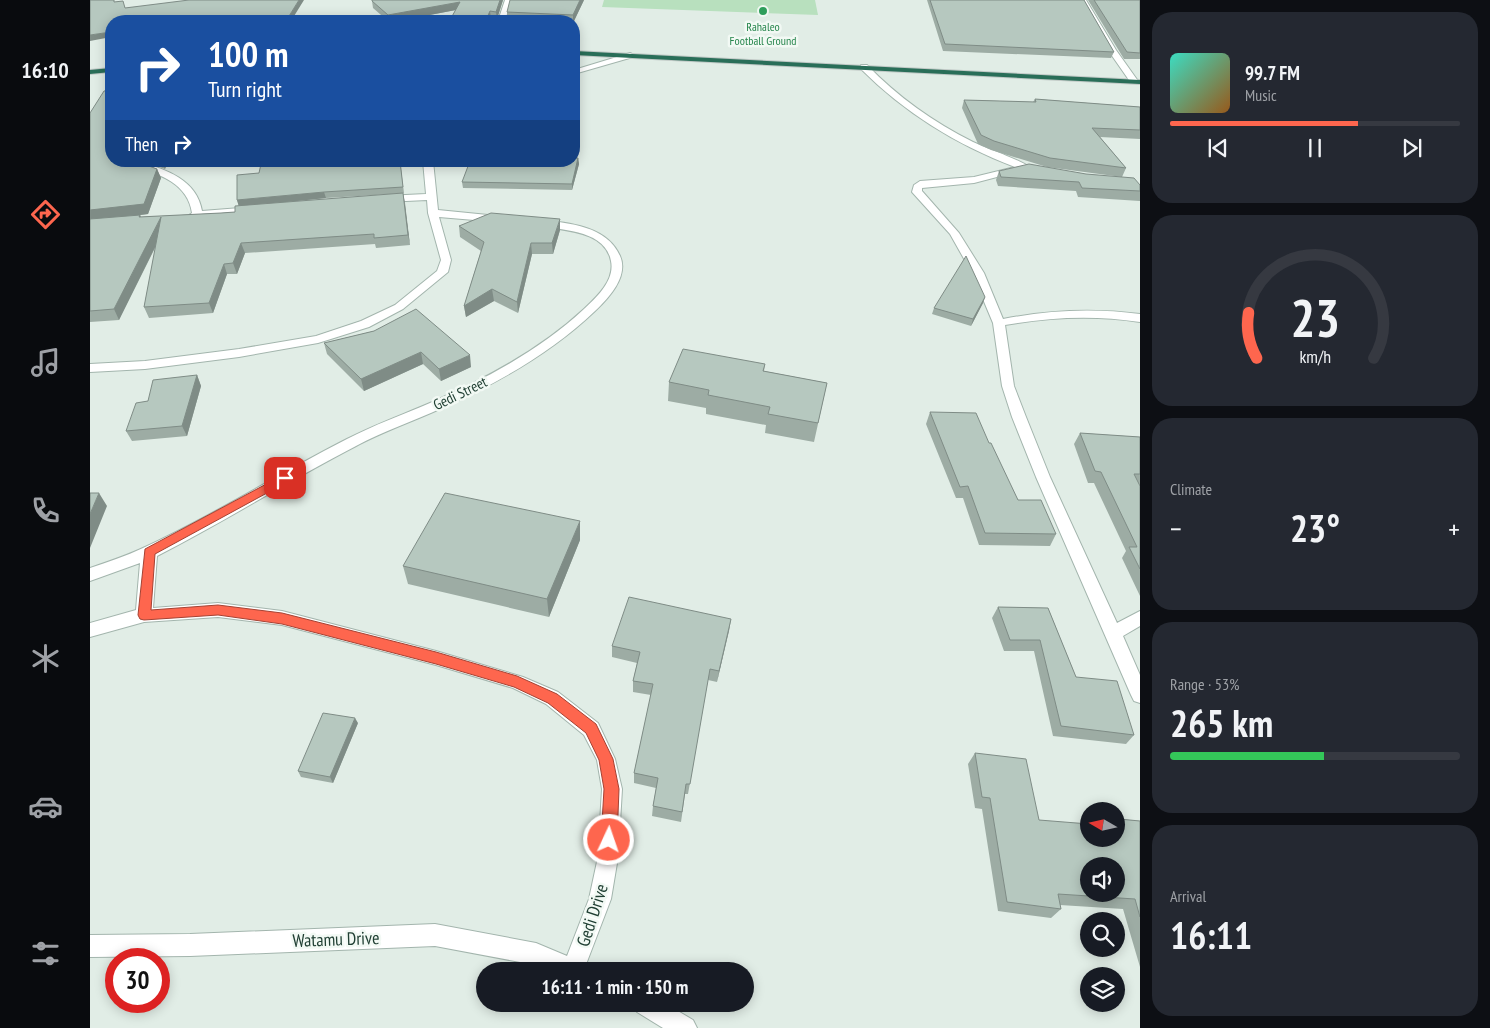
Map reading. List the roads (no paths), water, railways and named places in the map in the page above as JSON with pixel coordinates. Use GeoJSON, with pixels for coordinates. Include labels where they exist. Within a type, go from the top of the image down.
{"type":"FeatureCollection","features":[{"type":"Feature","properties":{"kind":"highway"},"geometry":{"type":"LineString","coordinates":[[580,53],[1137,81]]}},
{"type":"Feature","properties":{"kind":"highway"},"geometry":{"type":"LineString","coordinates":[[90,72],[105,71]]}},
{"type":"Feature","properties":{"kind":"street"},"geometry":{"type":"LineString","coordinates":[[503,15],[508,0]]}},
{"type":"Feature","properties":{"kind":"street"},"geometry":{"type":"LineString","coordinates":[[1083,0],[1112,50],[1137,81]]}},
{"type":"Feature","properties":{"kind":"street"},"geometry":{"type":"LineString","coordinates":[[580,70],[630,55]]}},
{"type":"Feature","properties":{"kind":"street"},"geometry":{"type":"LineString","coordinates":[[864,67],[891,93],[959,140],[996,158],[1029,168],[974,180],[928,182],[917,187],[920,197],[939,214],[954,233],[968,256],[999,323],[1008,386],[1019,417],[1043,477],[1140,695]]}},
{"type":"Feature","properties":{"kind":"street"},"geometry":{"type":"LineString","coordinates":[[143,167],[171,176],[195,198],[192,216],[266,209]]}},
{"type":"Feature","properties":{"kind":"street"},"geometry":{"type":"LineString","coordinates":[[90,368],[146,365],[239,353],[318,339],[364,324],[399,307],[442,272],[446,254],[438,236],[433,213],[428,167]]}},
{"type":"Feature","properties":{"kind":"street"},"geometry":{"type":"LineString","coordinates":[[374,200],[431,197]]}},
{"type":"Feature","properties":{"kind":"street","name":"Gedi Street"},"geometry":{"type":"LineString","coordinates":[[90,575],[149,552],[354,441],[463,393],[532,355],[576,324],[605,295],[614,282],[618,261],[611,248],[592,234],[561,225],[433,213]]}},
{"type":"Feature","properties":{"kind":"street"},"geometry":{"type":"LineString","coordinates":[[999,323],[1072,312],[1140,318]]}},
{"type":"Feature","properties":{"kind":"street"},"geometry":{"type":"LineString","coordinates":[[144,615],[149,552]]}},
{"type":"Feature","properties":{"kind":"street","name":"Gedi Drive"},"geometry":{"type":"LineString","coordinates":[[90,630],[144,615],[218,610],[291,621],[436,658],[517,682],[552,698],[591,729],[606,759],[612,789],[608,857],[600,899],[578,962]]}},
{"type":"Feature","properties":{"kind":"street"},"geometry":{"type":"LineString","coordinates":[[1114,633],[1140,618]]}},
{"type":"Feature","properties":{"kind":"street","name":"Watamu Drive"},"geometry":{"type":"LineString","coordinates":[[90,946],[190,945],[435,935],[536,954],[554,962]]}},
{"type":"Feature","properties":{"kind":"street"},"geometry":{"type":"LineString","coordinates":[[658,1012],[685,1028]]}},
{"type":"Feature","properties":{"kind":"place","name":"Rahaleo Football Ground"},"geometry":{"type":"Point","coordinates":[763,11]}}]}
